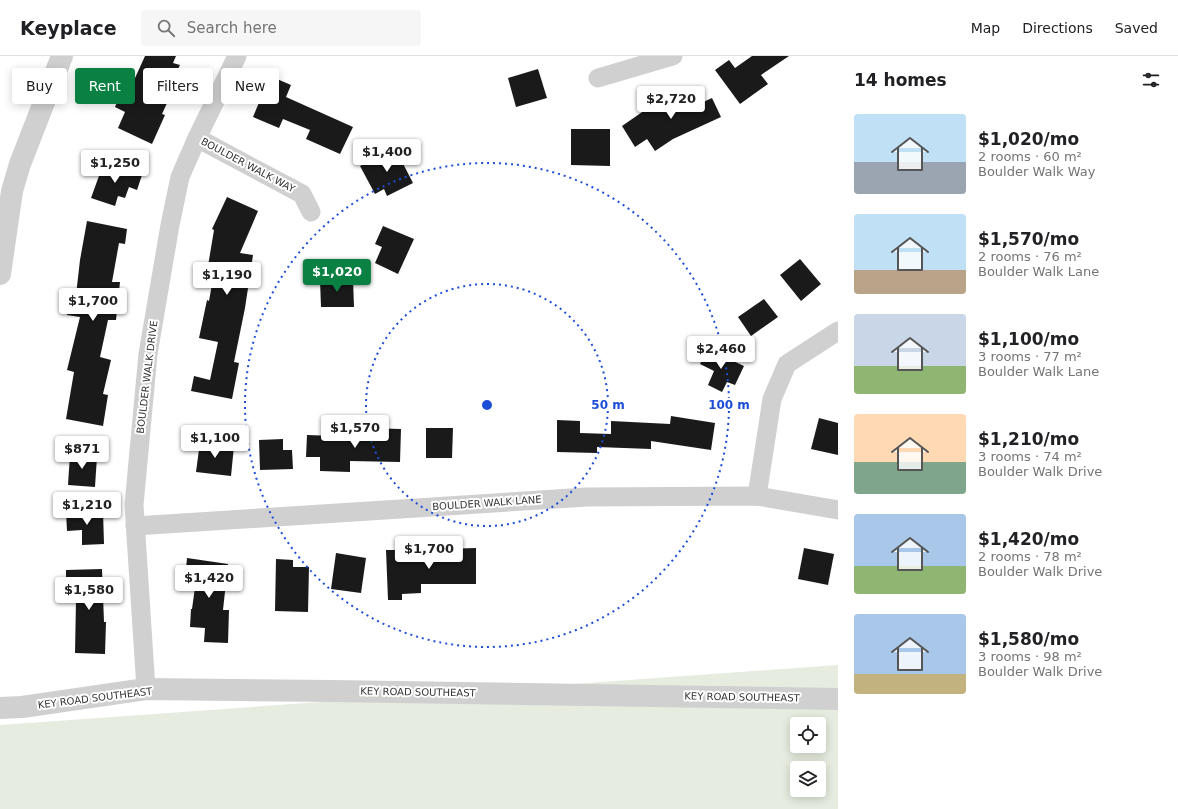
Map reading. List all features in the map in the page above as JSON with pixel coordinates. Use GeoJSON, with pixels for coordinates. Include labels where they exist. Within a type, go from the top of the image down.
{"type":"FeatureCollection","features":[{"type":"Feature","properties":{"kind":"street"},"geometry":{"type":"LineString","coordinates":[[0,274],[12,191],[20,164],[62,56]]}},
{"type":"Feature","properties":{"kind":"street","name":"BOULDER WALK DRIVE"},"geometry":{"type":"LineString","coordinates":[[146,689],[134,505],[148,354],[170,225],[180,177],[197,138],[237,56]]}},
{"type":"Feature","properties":{"kind":"street"},"geometry":{"type":"LineString","coordinates":[[598,78],[673,56]]}},
{"type":"Feature","properties":{"kind":"street","name":"BOULDER WALK WAY"},"geometry":{"type":"LineString","coordinates":[[197,138],[302,194],[312,212]]}},
{"type":"Feature","properties":{"kind":"street"},"geometry":{"type":"LineString","coordinates":[[757,496],[772,399],[787,364],[838,331]]}},
{"type":"Feature","properties":{"kind":"street","name":"BOULDER WALK LANE"},"geometry":{"type":"LineString","coordinates":[[135,526],[587,497],[757,496],[838,510]]}},
{"type":"Feature","properties":{"kind":"street","name":"KEY ROAD SOUTHEAST"},"geometry":{"type":"LineString","coordinates":[[0,708],[22,707],[146,689],[333,690],[838,699]]}},
{"type":"Feature","properties":{"kind":"shaded area"},"geometry":{"type":"Polygon","coordinates":[[[838,665],[838,809],[0,809],[0,725],[838,665]]]}},
{"type":"Feature","properties":{"kind":"building"},"geometry":{"type":"Polygon","coordinates":[[[145,56],[176,56],[173,63],[180,65],[178,68],[143,68],[143,104],[167,104],[162,114],[165,115],[152,144],[118,128],[125,112],[115,107],[116,104],[135,104],[135,78],[145,56]]]}},
{"type":"Feature","properties":{"kind":"building"},"geometry":{"type":"Polygon","coordinates":[[[752,56],[789,56],[761,75],[768,84],[740,104],[715,70],[729,60],[735,68],[752,56]]]}},
{"type":"Feature","properties":{"kind":"building"},"geometry":{"type":"Polygon","coordinates":[[[538,69],[547,98],[516,107],[508,78],[538,69]]]}},
{"type":"Feature","properties":{"kind":"building"},"geometry":{"type":"Polygon","coordinates":[[[279,80],[291,85],[286,97],[353,127],[340,154],[306,139],[310,130],[283,119],[279,128],[253,117],[258,104],[279,104],[279,80]]]}},
{"type":"Feature","properties":{"kind":"building"},"geometry":{"type":"Polygon","coordinates":[[[684,92],[686,99],[697,94],[701,103],[712,98],[721,117],[673,139],[655,151],[647,139],[635,147],[622,126],[648,108],[684,92]]]}},
{"type":"Feature","properties":{"kind":"building"},"geometry":{"type":"Polygon","coordinates":[[[571,129],[610,129],[610,166],[571,165],[571,129]]]}},
{"type":"Feature","properties":{"kind":"building"},"geometry":{"type":"Polygon","coordinates":[[[395,148],[413,183],[387,196],[384,189],[375,194],[360,166],[395,148]]]}},
{"type":"Feature","properties":{"kind":"building"},"geometry":{"type":"Polygon","coordinates":[[[104,162],[142,175],[137,190],[129,187],[125,198],[118,196],[115,206],[91,198],[104,162]]]}},
{"type":"Feature","properties":{"kind":"building"},"geometry":{"type":"Polygon","coordinates":[[[227,197],[258,211],[240,253],[253,255],[245,308],[234,362],[239,363],[232,399],[191,391],[194,376],[210,380],[218,342],[199,338],[207,300],[209,301],[215,267],[208,266],[214,230],[212,229],[227,197]]]}},
{"type":"Feature","properties":{"kind":"building"},"geometry":{"type":"Polygon","coordinates":[[[87,221],[127,229],[125,244],[119,243],[112,282],[120,282],[116,320],[108,320],[100,357],[111,360],[103,394],[108,395],[103,426],[66,419],[74,372],[67,370],[80,317],[67,315],[69,295],[76,295],[87,221]]]}},
{"type":"Feature","properties":{"kind":"building"},"geometry":{"type":"Polygon","coordinates":[[[383,226],[414,239],[398,274],[375,263],[382,247],[375,244],[383,226]]]}},
{"type":"Feature","properties":{"kind":"building"},"geometry":{"type":"Polygon","coordinates":[[[800,259],[821,284],[801,301],[780,275],[800,259]]]}},
{"type":"Feature","properties":{"kind":"building"},"geometry":{"type":"Polygon","coordinates":[[[353,279],[354,307],[321,307],[320,280],[353,279]]]}},
{"type":"Feature","properties":{"kind":"building"},"geometry":{"type":"Polygon","coordinates":[[[764,299],[778,317],[751,336],[738,317],[764,299]]]}},
{"type":"Feature","properties":{"kind":"building"},"geometry":{"type":"Polygon","coordinates":[[[707,349],[744,366],[735,385],[727,382],[722,392],[708,385],[714,371],[700,364],[707,349]]]}},
{"type":"Feature","properties":{"kind":"building"},"geometry":{"type":"Polygon","coordinates":[[[671,416],[715,423],[711,450],[651,441],[651,449],[597,447],[597,453],[557,452],[557,420],[580,421],[580,433],[611,434],[611,421],[670,424],[671,416]]]}},
{"type":"Feature","properties":{"kind":"building"},"geometry":{"type":"Polygon","coordinates":[[[819,418],[838,423],[838,455],[811,449],[819,418]]]}},
{"type":"Feature","properties":{"kind":"building"},"geometry":{"type":"Polygon","coordinates":[[[365,428],[401,429],[400,462],[350,461],[350,472],[320,471],[320,457],[306,457],[307,435],[365,437],[365,428]]]}},
{"type":"Feature","properties":{"kind":"building"},"geometry":{"type":"Polygon","coordinates":[[[426,428],[453,428],[452,458],[426,458],[426,428]]]}},
{"type":"Feature","properties":{"kind":"building"},"geometry":{"type":"Polygon","coordinates":[[[283,439],[283,450],[292,450],[293,469],[260,470],[259,440],[283,439]]]}},
{"type":"Feature","properties":{"kind":"building"},"geometry":{"type":"Polygon","coordinates":[[[200,442],[234,446],[231,476],[196,472],[200,442]]]}},
{"type":"Feature","properties":{"kind":"building"},"geometry":{"type":"Polygon","coordinates":[[[70,454],[97,456],[95,487],[68,485],[70,454]]]}},
{"type":"Feature","properties":{"kind":"building"},"geometry":{"type":"Polygon","coordinates":[[[103,511],[104,544],[82,545],[82,530],[67,531],[66,512],[103,511]]]}},
{"type":"Feature","properties":{"kind":"building"},"geometry":{"type":"Polygon","coordinates":[[[476,548],[476,584],[421,584],[421,593],[402,594],[402,600],[388,600],[386,550],[406,550],[406,556],[442,554],[442,549],[476,548]]]}},
{"type":"Feature","properties":{"kind":"building"},"geometry":{"type":"Polygon","coordinates":[[[804,548],[834,554],[828,585],[798,579],[804,548]]]}},
{"type":"Feature","properties":{"kind":"building"},"geometry":{"type":"Polygon","coordinates":[[[336,553],[366,558],[361,593],[331,589],[336,553]]]}},
{"type":"Feature","properties":{"kind":"building"},"geometry":{"type":"Polygon","coordinates":[[[187,558],[228,564],[223,610],[229,610],[228,643],[204,642],[205,628],[190,627],[191,609],[196,580],[185,579],[187,558]]]}},
{"type":"Feature","properties":{"kind":"building"},"geometry":{"type":"Polygon","coordinates":[[[276,559],[293,560],[293,567],[309,567],[308,612],[275,611],[276,559]]]}},
{"type":"Feature","properties":{"kind":"building"},"geometry":{"type":"Polygon","coordinates":[[[102,569],[104,622],[106,622],[105,654],[75,653],[75,584],[66,584],[66,570],[102,569]]]}}]}
